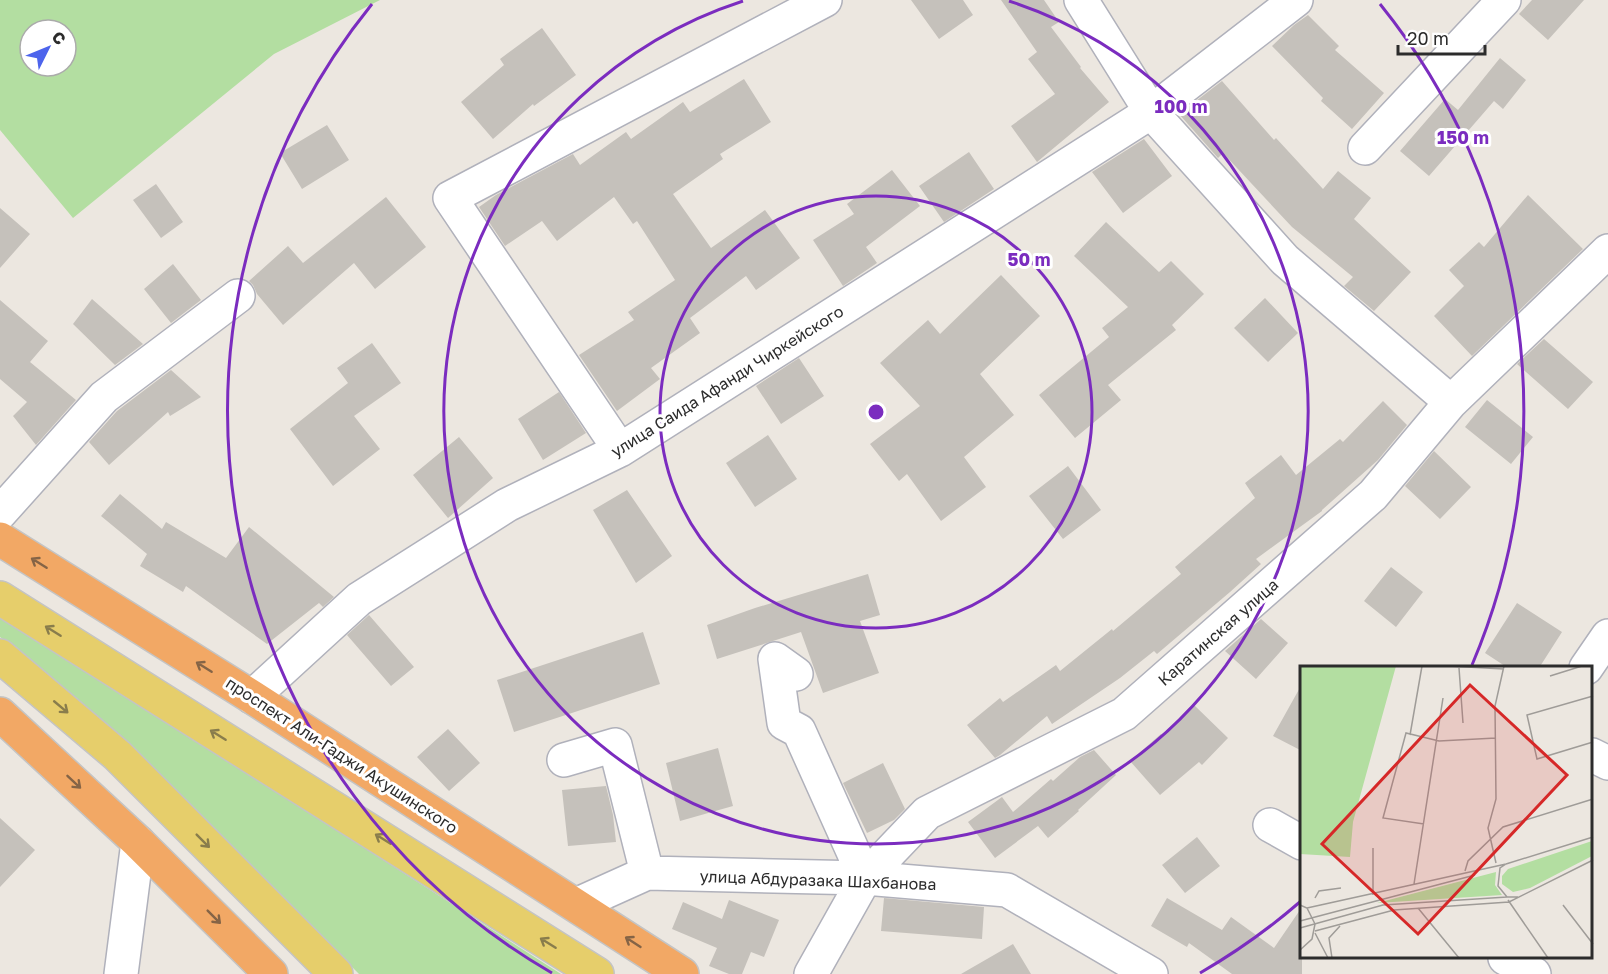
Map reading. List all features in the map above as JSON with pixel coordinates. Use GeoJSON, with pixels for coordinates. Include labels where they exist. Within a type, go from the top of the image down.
{"type":"FeatureCollection","features":[{"type":"Feature","properties":{"kind":"highway","name":"проспект Али-Гаджи Акушинского"},"geometry":{"type":"LineString","coordinates":[[0,539],[252,697],[682,974]]}},
{"type":"Feature","properties":{"kind":"highway"},"geometry":{"type":"LineString","coordinates":[[0,714],[138,842],[271,974]]}},
{"type":"Feature","properties":{"kind":"main road"},"geometry":{"type":"LineString","coordinates":[[0,598],[597,974]]}},
{"type":"Feature","properties":{"kind":"main road"},"geometry":{"type":"LineString","coordinates":[[0,656],[117,755],[336,974]]}},
{"type":"Feature","properties":{"kind":"street"},"geometry":{"type":"LineString","coordinates":[[620,450],[450,198],[825,0]]}},
{"type":"Feature","properties":{"kind":"street"},"geometry":{"type":"LineString","coordinates":[[1081,0],[1151,112],[1285,260],[1450,402]]}},
{"type":"Feature","properties":{"kind":"street","name":"улица Саида Афанди Чиркейского"},"geometry":{"type":"LineString","coordinates":[[252,697],[359,599],[507,505],[620,450],[1151,112],[1296,0]]}},
{"type":"Feature","properties":{"kind":"street"},"geometry":{"type":"LineString","coordinates":[[1365,148],[1504,0]]}},
{"type":"Feature","properties":{"kind":"street","name":"Каратинская улица"},"geometry":{"type":"LineString","coordinates":[[811,974],[865,878],[927,813],[1124,714],[1373,495],[1450,402],[1608,251]]}},
{"type":"Feature","properties":{"kind":"street"},"geometry":{"type":"LineString","coordinates":[[0,513],[104,397],[238,296]]}},
{"type":"Feature","properties":{"kind":"street"},"geometry":{"type":"LineString","coordinates":[[1587,666],[1608,636]]}},
{"type":"Feature","properties":{"kind":"street"},"geometry":{"type":"LineString","coordinates":[[796,674],[775,659],[784,723],[799,730],[865,878]]}},
{"type":"Feature","properties":{"kind":"street"},"geometry":{"type":"LineString","coordinates":[[564,759],[615,745],[648,873]]}},
{"type":"Feature","properties":{"kind":"street"},"geometry":{"type":"LineString","coordinates":[[1593,756],[1608,763]]}},
{"type":"Feature","properties":{"kind":"street"},"geometry":{"type":"LineString","coordinates":[[1270,825],[1300,842]]}},
{"type":"Feature","properties":{"kind":"street"},"geometry":{"type":"LineString","coordinates":[[121,974],[138,842]]}},
{"type":"Feature","properties":{"kind":"street","name":"улица Абдуразака Шахбанова"},"geometry":{"type":"LineString","coordinates":[[576,905],[648,873],[865,878],[1006,890],[1151,974]]}},
{"type":"Feature","properties":{"kind":"street"},"geometry":{"type":"LineString","coordinates":[[1508,959],[1534,974]]}},
{"type":"Feature","properties":{"kind":"green space"},"geometry":{"type":"Polygon","coordinates":[[[0,0],[380,0],[274,54],[73,218],[0,130],[0,0]]]}},
{"type":"Feature","properties":{"kind":"green space"},"geometry":{"type":"Polygon","coordinates":[[[0,614],[561,974],[359,974],[179,793],[79,700],[0,637],[0,614]]]}},
{"type":"Feature","properties":{"kind":"building"},"geometry":{"type":"Polygon","coordinates":[[[911,0],[963,0],[973,15],[939,39],[911,0]]]}},
{"type":"Feature","properties":{"kind":"building"},"geometry":{"type":"Polygon","coordinates":[[[1001,0],[1044,0],[1059,22],[1051,27],[1080,68],[1109,102],[1037,162],[1011,126],[1055,94],[1028,59],[1037,52],[1001,0]]]}},
{"type":"Feature","properties":{"kind":"building"},"geometry":{"type":"Polygon","coordinates":[[[1532,0],[1584,0],[1548,40],[1519,14],[1532,0]]]}},
{"type":"Feature","properties":{"kind":"building"},"geometry":{"type":"Polygon","coordinates":[[[1308,15],[1339,46],[1335,50],[1384,93],[1352,129],[1321,101],[1323,98],[1272,46],[1308,15]]]}},
{"type":"Feature","properties":{"kind":"building"},"geometry":{"type":"Polygon","coordinates":[[[542,28],[576,75],[534,106],[533,104],[493,139],[461,102],[504,65],[500,59],[542,28]]]}},
{"type":"Feature","properties":{"kind":"building"},"geometry":{"type":"Polygon","coordinates":[[[1500,58],[1526,80],[1503,109],[1494,101],[1429,176],[1400,151],[1445,99],[1458,110],[1500,58]]]}},
{"type":"Feature","properties":{"kind":"building"},"geometry":{"type":"Polygon","coordinates":[[[744,79],[771,122],[720,154],[723,159],[673,194],[711,248],[765,210],[800,258],[756,290],[746,276],[690,318],[700,333],[651,368],[660,379],[617,411],[579,355],[634,320],[628,312],[675,280],[637,221],[633,224],[614,197],[557,241],[542,221],[505,246],[479,207],[496,195],[573,154],[580,165],[626,132],[631,139],[683,102],[690,112],[744,79]]]}},
{"type":"Feature","properties":{"kind":"building"},"geometry":{"type":"Polygon","coordinates":[[[1222,81],[1274,140],[1276,138],[1323,189],[1338,171],[1371,198],[1354,219],[1411,272],[1374,311],[1344,286],[1353,277],[1292,227],[1223,153],[1218,158],[1179,114],[1222,81]]]}},
{"type":"Feature","properties":{"kind":"building"},"geometry":{"type":"Polygon","coordinates":[[[327,125],[349,160],[302,189],[280,153],[327,125]]]}},
{"type":"Feature","properties":{"kind":"building"},"geometry":{"type":"Polygon","coordinates":[[[1144,139],[1172,176],[1123,213],[1092,172],[1144,139]]]}},
{"type":"Feature","properties":{"kind":"building"},"geometry":{"type":"Polygon","coordinates":[[[969,152],[994,189],[944,222],[919,186],[969,152]]]}},
{"type":"Feature","properties":{"kind":"building"},"geometry":{"type":"Polygon","coordinates":[[[892,170],[920,206],[866,247],[877,263],[843,286],[813,240],[854,214],[847,204],[892,170]]]}},
{"type":"Feature","properties":{"kind":"building"},"geometry":{"type":"Polygon","coordinates":[[[156,184],[183,222],[161,238],[133,200],[156,184]]]}},
{"type":"Feature","properties":{"kind":"building"},"geometry":{"type":"Polygon","coordinates":[[[1528,195],[1583,249],[1472,356],[1434,316],[1464,286],[1449,270],[1479,242],[1484,247],[1528,195]]]}},
{"type":"Feature","properties":{"kind":"building"},"geometry":{"type":"Polygon","coordinates":[[[386,197],[426,247],[375,289],[354,263],[283,325],[249,281],[288,246],[303,263],[386,197]]]}},
{"type":"Feature","properties":{"kind":"building"},"geometry":{"type":"Polygon","coordinates":[[[0,208],[30,234],[0,268],[0,208]]]}},
{"type":"Feature","properties":{"kind":"building"},"geometry":{"type":"Polygon","coordinates":[[[1106,222],[1159,272],[1171,261],[1204,294],[1172,325],[1176,330],[1108,385],[1121,400],[1075,438],[1039,395],[1109,337],[1102,328],[1128,307],[1074,256],[1106,222]]]}},
{"type":"Feature","properties":{"kind":"building"},"geometry":{"type":"Polygon","coordinates":[[[173,264],[201,300],[171,323],[144,289],[173,264]]]}},
{"type":"Feature","properties":{"kind":"building"},"geometry":{"type":"Polygon","coordinates":[[[1001,275],[1040,316],[980,374],[1014,415],[964,457],[986,487],[941,521],[907,474],[899,481],[870,444],[920,406],[880,363],[928,320],[940,334],[1001,275]]]}},
{"type":"Feature","properties":{"kind":"building"},"geometry":{"type":"Polygon","coordinates":[[[1265,298],[1298,333],[1268,362],[1234,328],[1265,298]]]}},
{"type":"Feature","properties":{"kind":"building"},"geometry":{"type":"Polygon","coordinates":[[[92,299],[143,344],[115,365],[73,324],[92,299]]]}},
{"type":"Feature","properties":{"kind":"building"},"geometry":{"type":"Polygon","coordinates":[[[0,300],[48,341],[30,362],[76,400],[36,445],[13,416],[27,402],[0,379],[0,300]]]}},
{"type":"Feature","properties":{"kind":"building"},"geometry":{"type":"Polygon","coordinates":[[[1544,339],[1593,382],[1568,409],[1517,364],[1544,339]]]}},
{"type":"Feature","properties":{"kind":"building"},"geometry":{"type":"Polygon","coordinates":[[[372,343],[401,383],[354,416],[380,449],[333,486],[290,429],[348,383],[337,368],[372,343]]]}},
{"type":"Feature","properties":{"kind":"building"},"geometry":{"type":"Polygon","coordinates":[[[799,358],[824,396],[781,424],[756,386],[799,358]]]}},
{"type":"Feature","properties":{"kind":"building"},"geometry":{"type":"Polygon","coordinates":[[[171,370],[201,397],[170,416],[168,412],[109,465],[89,442],[117,411],[171,370]]]}},
{"type":"Feature","properties":{"kind":"building"},"geometry":{"type":"Polygon","coordinates":[[[559,392],[586,433],[543,460],[518,419],[559,392]]]}},
{"type":"Feature","properties":{"kind":"building"},"geometry":{"type":"Polygon","coordinates":[[[1487,400],[1533,437],[1511,464],[1465,427],[1487,400]]]}},
{"type":"Feature","properties":{"kind":"building"},"geometry":{"type":"Polygon","coordinates":[[[1383,401],[1407,425],[1378,460],[1322,511],[1256,559],[1261,564],[1157,654],[1154,651],[1120,678],[1052,724],[1047,716],[995,758],[967,725],[1000,698],[1003,702],[1056,665],[1060,671],[1112,629],[1113,631],[1181,574],[1175,567],[1255,498],[1245,483],[1281,455],[1296,475],[1340,439],[1343,442],[1383,401]]]}},
{"type":"Feature","properties":{"kind":"building"},"geometry":{"type":"Polygon","coordinates":[[[768,435],[797,479],[755,507],[726,463],[768,435]]]}},
{"type":"Feature","properties":{"kind":"building"},"geometry":{"type":"Polygon","coordinates":[[[459,437],[493,478],[448,518],[413,475],[459,437]]]}},
{"type":"Feature","properties":{"kind":"building"},"geometry":{"type":"Polygon","coordinates":[[[1434,451],[1471,487],[1440,519],[1405,486],[1434,451]]]}},
{"type":"Feature","properties":{"kind":"building"},"geometry":{"type":"Polygon","coordinates":[[[1068,466],[1101,510],[1063,539],[1029,496],[1068,466]]]}},
{"type":"Feature","properties":{"kind":"building"},"geometry":{"type":"Polygon","coordinates":[[[627,490],[672,556],[636,583],[593,510],[627,490]]]}},
{"type":"Feature","properties":{"kind":"building"},"geometry":{"type":"Polygon","coordinates":[[[120,494],[162,529],[166,522],[226,558],[249,527],[334,597],[323,607],[319,603],[267,644],[186,586],[183,592],[140,566],[147,554],[101,516],[120,494]]]}},
{"type":"Feature","properties":{"kind":"building"},"geometry":{"type":"Polygon","coordinates":[[[1391,567],[1423,592],[1396,627],[1364,601],[1391,567]]]}},
{"type":"Feature","properties":{"kind":"building"},"geometry":{"type":"Polygon","coordinates":[[[868,574],[880,615],[860,621],[879,673],[823,693],[801,632],[717,659],[707,625],[868,574]]]}},
{"type":"Feature","properties":{"kind":"building"},"geometry":{"type":"Polygon","coordinates":[[[1517,603],[1562,632],[1540,666],[1505,666],[1485,653],[1517,603]]]}},
{"type":"Feature","properties":{"kind":"building"},"geometry":{"type":"Polygon","coordinates":[[[369,615],[414,667],[391,686],[347,635],[369,615]]]}},
{"type":"Feature","properties":{"kind":"building"},"geometry":{"type":"Polygon","coordinates":[[[1261,619],[1288,643],[1256,679],[1225,651],[1261,619]]]}},
{"type":"Feature","properties":{"kind":"building"},"geometry":{"type":"Polygon","coordinates":[[[643,632],[660,684],[514,732],[497,680],[643,632]]]}},
{"type":"Feature","properties":{"kind":"building"},"geometry":{"type":"Polygon","coordinates":[[[1300,688],[1300,750],[1273,736],[1300,688]]]}},
{"type":"Feature","properties":{"kind":"building"},"geometry":{"type":"Polygon","coordinates":[[[1193,704],[1228,738],[1202,765],[1199,762],[1160,795],[1130,761],[1161,734],[1162,736],[1193,704]]]}},
{"type":"Feature","properties":{"kind":"building"},"geometry":{"type":"Polygon","coordinates":[[[448,729],[480,763],[449,791],[417,757],[448,729]]]}},
{"type":"Feature","properties":{"kind":"building"},"geometry":{"type":"Polygon","coordinates":[[[718,748],[733,806],[680,821],[666,763],[718,748]]]}},
{"type":"Feature","properties":{"kind":"building"},"geometry":{"type":"Polygon","coordinates":[[[1094,750],[1116,775],[1048,838],[1038,826],[995,858],[968,822],[1002,797],[1013,812],[1051,779],[1053,781],[1080,757],[1094,750]]]}},
{"type":"Feature","properties":{"kind":"building"},"geometry":{"type":"Polygon","coordinates":[[[883,763],[905,809],[894,820],[867,833],[843,783],[883,763]]]}},
{"type":"Feature","properties":{"kind":"building"},"geometry":{"type":"Polygon","coordinates":[[[606,786],[616,842],[568,846],[562,790],[606,786]]]}},
{"type":"Feature","properties":{"kind":"building"},"geometry":{"type":"Polygon","coordinates":[[[0,818],[35,850],[0,887],[0,818]]]}},
{"type":"Feature","properties":{"kind":"building"},"geometry":{"type":"Polygon","coordinates":[[[1197,837],[1220,866],[1185,893],[1162,865],[1197,837]]]}},
{"type":"Feature","properties":{"kind":"building"},"geometry":{"type":"Polygon","coordinates":[[[884,898],[984,907],[982,939],[881,931],[884,898]]]}},
{"type":"Feature","properties":{"kind":"building"},"geometry":{"type":"Polygon","coordinates":[[[1167,898],[1222,930],[1231,917],[1274,948],[1300,910],[1302,974],[1232,974],[1189,943],[1187,947],[1151,926],[1167,898]]]}},
{"type":"Feature","properties":{"kind":"building"},"geometry":{"type":"Polygon","coordinates":[[[729,900],[779,920],[764,957],[751,952],[742,974],[729,974],[709,966],[717,948],[672,929],[683,902],[722,919],[729,900]]]}},
{"type":"Feature","properties":{"kind":"building"},"geometry":{"type":"Polygon","coordinates":[[[1013,944],[1031,974],[961,974],[1013,944]]]}}]}
